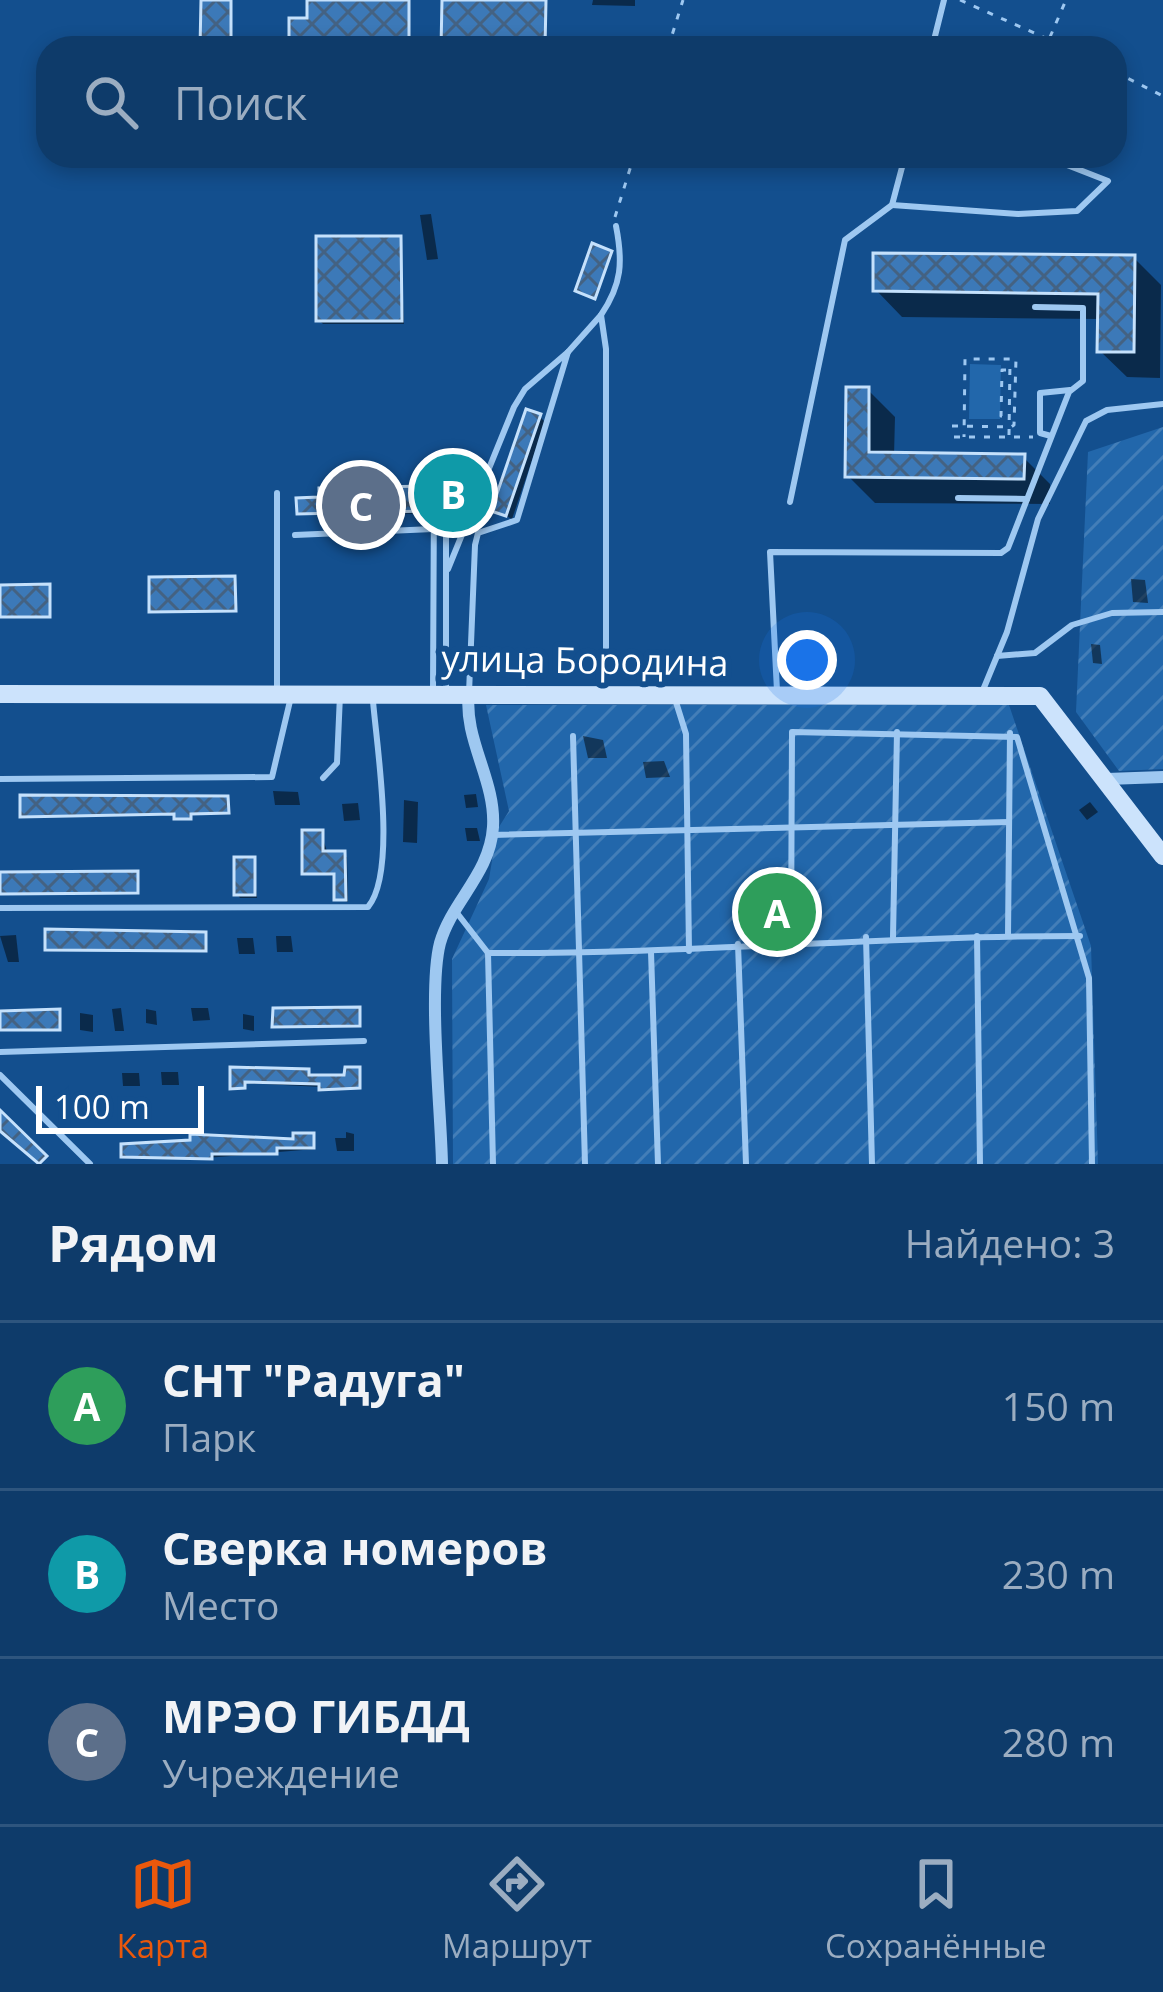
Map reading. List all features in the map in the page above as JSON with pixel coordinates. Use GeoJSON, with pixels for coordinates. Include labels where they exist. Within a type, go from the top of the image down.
{"type":"FeatureCollection","features":[{"type":"Feature","properties":{"kind":"main road","name":"улица Бородина"},"geometry":{"type":"LineString","coordinates":[[0,694],[1040,696],[1163,856]]}},
{"type":"Feature","properties":{"kind":"street"},"geometry":{"type":"LineString","coordinates":[[442,1164],[440,942],[480,877],[493,835],[494,800],[466,713],[469,694]]}},
{"type":"Feature","properties":{"kind":"street"},"geometry":{"type":"LineString","coordinates":[[1107,778],[1163,777]]}},
{"type":"Feature","properties":{"kind":"lane"},"geometry":{"type":"LineString","coordinates":[[935,36],[944,0]]}},
{"type":"Feature","properties":{"kind":"lane"},"geometry":{"type":"LineString","coordinates":[[790,502],[845,240],[892,205],[904,168]]}},
{"type":"Feature","properties":{"kind":"lane"},"geometry":{"type":"LineString","coordinates":[[892,205],[1018,214],[1077,211],[1108,181],[1075,168]]}},
{"type":"Feature","properties":{"kind":"lane"},"geometry":{"type":"LineString","coordinates":[[448,569],[514,407],[568,352],[615,294],[623,262],[616,226]]}},
{"type":"Feature","properties":{"kind":"lane"},"geometry":{"type":"LineString","coordinates":[[1035,307],[1083,308],[1083,381],[1070,390],[1041,391],[1041,435],[1052,436]]}},
{"type":"Feature","properties":{"kind":"lane"},"geometry":{"type":"LineString","coordinates":[[601,315],[606,349],[606,694]]}},
{"type":"Feature","properties":{"kind":"lane"},"geometry":{"type":"LineString","coordinates":[[469,694],[478,533],[518,520],[568,352]]}},
{"type":"Feature","properties":{"kind":"lane"},"geometry":{"type":"LineString","coordinates":[[778,694],[770,552],[1001,553],[1070,390]]}},
{"type":"Feature","properties":{"kind":"lane"},"geometry":{"type":"LineString","coordinates":[[981,693],[997,656],[1038,519],[1086,421],[1107,410],[1163,404]]}},
{"type":"Feature","properties":{"kind":"lane"},"geometry":{"type":"LineString","coordinates":[[439,692],[448,569],[446,487],[453,465],[469,465],[448,538]]}},
{"type":"Feature","properties":{"kind":"lane"},"geometry":{"type":"LineString","coordinates":[[439,692],[434,490],[446,487]]}},
{"type":"Feature","properties":{"kind":"lane"},"geometry":{"type":"LineString","coordinates":[[0,779],[272,777],[285,692],[277,493]]}},
{"type":"Feature","properties":{"kind":"lane"},"geometry":{"type":"LineString","coordinates":[[958,498],[1027,499]]}},
{"type":"Feature","properties":{"kind":"lane"},"geometry":{"type":"LineString","coordinates":[[295,535],[433,530]]}},
{"type":"Feature","properties":{"kind":"lane"},"geometry":{"type":"LineString","coordinates":[[997,656],[1035,652],[1072,625],[1112,613],[1163,612]]}},
{"type":"Feature","properties":{"kind":"lane"},"geometry":{"type":"LineString","coordinates":[[323,778],[338,764],[340,692]]}},
{"type":"Feature","properties":{"kind":"lane"},"geometry":{"type":"LineString","coordinates":[[0,908],[368,907],[380,893],[381,795],[372,692]]}},
{"type":"Feature","properties":{"kind":"lane"},"geometry":{"type":"LineString","coordinates":[[674,695],[686,734],[689,951]]}},
{"type":"Feature","properties":{"kind":"lane"},"geometry":{"type":"LineString","coordinates":[[791,943],[791,732],[1017,736],[1080,936],[1093,1035],[1092,1164]]}},
{"type":"Feature","properties":{"kind":"lane"},"geometry":{"type":"LineString","coordinates":[[893,937],[897,732]]}},
{"type":"Feature","properties":{"kind":"lane"},"geometry":{"type":"LineString","coordinates":[[1007,936],[1010,733]]}},
{"type":"Feature","properties":{"kind":"lane"},"geometry":{"type":"LineString","coordinates":[[573,736],[585,1164]]}},
{"type":"Feature","properties":{"kind":"lane"},"geometry":{"type":"LineString","coordinates":[[493,835],[1009,822]]}},
{"type":"Feature","properties":{"kind":"lane"},"geometry":{"type":"LineString","coordinates":[[457,913],[488,953],[493,1164]]}},
{"type":"Feature","properties":{"kind":"lane"},"geometry":{"type":"LineString","coordinates":[[977,936],[980,1164]]}},
{"type":"Feature","properties":{"kind":"lane"},"geometry":{"type":"LineString","coordinates":[[488,953],[689,951],[866,937],[1080,936]]}},
{"type":"Feature","properties":{"kind":"lane"},"geometry":{"type":"LineString","coordinates":[[866,937],[872,1164]]}},
{"type":"Feature","properties":{"kind":"lane"},"geometry":{"type":"LineString","coordinates":[[738,944],[746,1164]]}},
{"type":"Feature","properties":{"kind":"lane"},"geometry":{"type":"LineString","coordinates":[[652,951],[658,1164]]}},
{"type":"Feature","properties":{"kind":"lane"},"geometry":{"type":"LineString","coordinates":[[0,1052],[364,1041]]}},
{"type":"Feature","properties":{"kind":"lane"},"geometry":{"type":"LineString","coordinates":[[0,1075],[90,1164]]}},
{"type":"Feature","properties":{"kind":"lane"},"geometry":{"type":"LineString","coordinates":[[72,1164],[80,1156]]}},
{"type":"Feature","properties":{"kind":"path"},"geometry":{"type":"LineString","coordinates":[[672,36],[683,0]]}},
{"type":"Feature","properties":{"kind":"path"},"geometry":{"type":"LineString","coordinates":[[960,0],[1044,36]]}},
{"type":"Feature","properties":{"kind":"path"},"geometry":{"type":"LineString","coordinates":[[1050,36],[1066,0]]}},
{"type":"Feature","properties":{"kind":"path"},"geometry":{"type":"LineString","coordinates":[[1127,78],[1163,96]]}},
{"type":"Feature","properties":{"kind":"path"},"geometry":{"type":"LineString","coordinates":[[616,226],[615,212],[630,168]]}},
{"type":"Feature","properties":{"kind":"path"},"geometry":{"type":"LineString","coordinates":[[952,426],[964,426],[1009,427],[1015,422],[1016,359],[965,359],[964,426],[964,437]]}},
{"type":"Feature","properties":{"kind":"path"},"geometry":{"type":"LineString","coordinates":[[1009,438],[1009,416],[1001,416],[1002,370],[1010,370],[1010,359]]}},
{"type":"Feature","properties":{"kind":"path"},"geometry":{"type":"LineString","coordinates":[[954,437],[1041,435]]}},
{"type":"Feature","properties":{"kind":"shaded area"},"geometry":{"type":"Polygon","coordinates":[[[970,364],[1001,365],[1000,419],[969,419],[970,364]]]}},
{"type":"Feature","properties":{"kind":"shaded area"},"geometry":{"type":"Polygon","coordinates":[[[1163,427],[1163,769],[1119,771],[1076,712],[1088,452],[1163,427]]]}},
{"type":"Feature","properties":{"kind":"shaded area"},"geometry":{"type":"Polygon","coordinates":[[[486,705],[1009,705],[1091,946],[1098,1164],[453,1164],[452,959],[489,879],[497,830],[509,811],[486,705]]]}},
{"type":"Feature","properties":{"kind":"building"},"geometry":{"type":"Polygon","coordinates":[[[201,0],[231,0],[231,36],[200,36],[201,0]]]}},
{"type":"Feature","properties":{"kind":"building"},"geometry":{"type":"Polygon","coordinates":[[[307,0],[409,0],[409,36],[289,36],[289,18],[307,18],[307,0]]]}},
{"type":"Feature","properties":{"kind":"building"},"geometry":{"type":"Polygon","coordinates":[[[442,0],[546,0],[545,36],[441,36],[442,0]]]}},
{"type":"Feature","properties":{"kind":"building"},"geometry":{"type":"Polygon","coordinates":[[[316,236],[401,236],[402,321],[316,321],[316,236]]]}},
{"type":"Feature","properties":{"kind":"building"},"geometry":{"type":"Polygon","coordinates":[[[592,243],[612,251],[595,299],[575,291],[592,243]]]}},
{"type":"Feature","properties":{"kind":"building"},"geometry":{"type":"Polygon","coordinates":[[[873,253],[1135,255],[1134,352],[1097,352],[1098,294],[873,291],[873,253]]]}},
{"type":"Feature","properties":{"kind":"building"},"geometry":{"type":"Polygon","coordinates":[[[846,387],[869,387],[869,452],[1025,454],[1024,479],[845,477],[846,387]]]}},
{"type":"Feature","properties":{"kind":"building"},"geometry":{"type":"Polygon","coordinates":[[[526,409],[541,414],[506,516],[491,511],[526,409]]]}},
{"type":"Feature","properties":{"kind":"building"},"geometry":{"type":"Polygon","coordinates":[[[428,486],[426,511],[297,514],[296,498],[319,497],[319,488],[428,486]]]}},
{"type":"Feature","properties":{"kind":"building"},"geometry":{"type":"Polygon","coordinates":[[[235,576],[236,611],[149,612],[149,577],[235,576]]]}},
{"type":"Feature","properties":{"kind":"building"},"geometry":{"type":"Polygon","coordinates":[[[50,584],[50,617],[0,617],[0,585],[50,584]]]}},
{"type":"Feature","properties":{"kind":"building"},"geometry":{"type":"Polygon","coordinates":[[[20,795],[228,796],[229,813],[191,814],[191,819],[174,819],[174,814],[20,817],[20,795]]]}},
{"type":"Feature","properties":{"kind":"building"},"geometry":{"type":"Polygon","coordinates":[[[302,830],[323,830],[323,851],[345,851],[346,900],[334,900],[334,874],[302,874],[302,830]]]}},
{"type":"Feature","properties":{"kind":"building"},"geometry":{"type":"Polygon","coordinates":[[[234,857],[255,857],[255,895],[234,895],[234,857]]]}},
{"type":"Feature","properties":{"kind":"building"},"geometry":{"type":"Polygon","coordinates":[[[138,871],[138,893],[0,894],[0,872],[138,871]]]}},
{"type":"Feature","properties":{"kind":"building"},"geometry":{"type":"Polygon","coordinates":[[[45,929],[206,932],[206,951],[45,950],[45,929]]]}},
{"type":"Feature","properties":{"kind":"building"},"geometry":{"type":"Polygon","coordinates":[[[360,1007],[360,1026],[272,1027],[273,1008],[360,1007]]]}},
{"type":"Feature","properties":{"kind":"building"},"geometry":{"type":"Polygon","coordinates":[[[60,1009],[60,1030],[0,1030],[0,1011],[60,1009]]]}},
{"type":"Feature","properties":{"kind":"building"},"geometry":{"type":"Polygon","coordinates":[[[230,1067],[344,1075],[345,1067],[360,1067],[360,1088],[319,1090],[319,1084],[245,1082],[245,1088],[230,1089],[230,1067]]]}},
{"type":"Feature","properties":{"kind":"building"},"geometry":{"type":"Polygon","coordinates":[[[0,1110],[47,1156],[39,1164],[0,1131],[0,1110]]]}},
{"type":"Feature","properties":{"kind":"building"},"geometry":{"type":"Polygon","coordinates":[[[293,1133],[314,1133],[314,1148],[277,1148],[277,1154],[212,1154],[212,1159],[121,1157],[121,1144],[190,1140],[190,1134],[293,1139],[293,1133]]]}},
{"type":"Feature","properties":{"kind":"place","name":"Сверка номеров"},"geometry":{"type":"Point","coordinates":[453,493]}},
{"type":"Feature","properties":{"kind":"place","name":"МРЭО ГИБДД"},"geometry":{"type":"Point","coordinates":[361,505]}},
{"type":"Feature","properties":{"kind":"place","name":"СНТ \"Радуга\""},"geometry":{"type":"Point","coordinates":[777,912]}}]}
